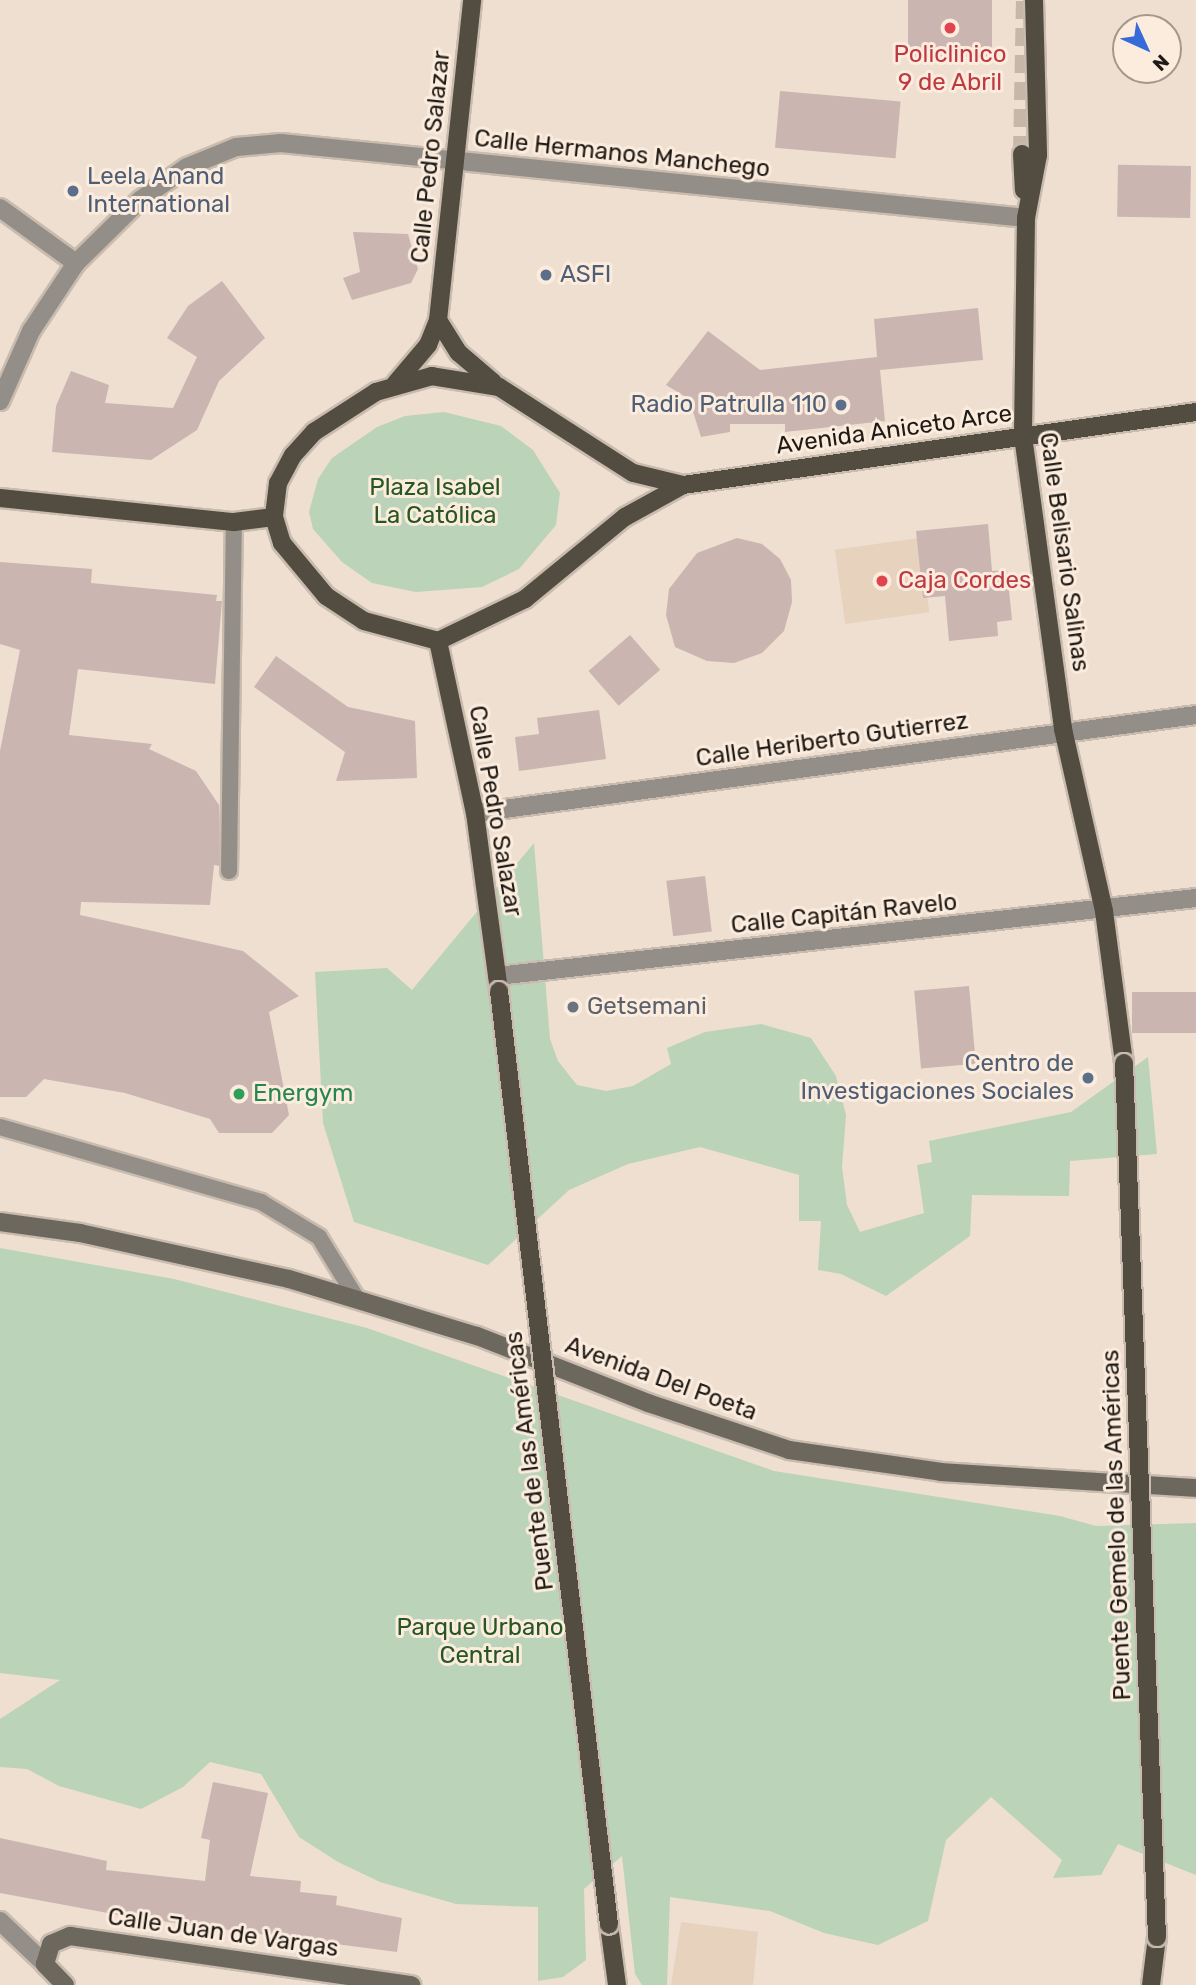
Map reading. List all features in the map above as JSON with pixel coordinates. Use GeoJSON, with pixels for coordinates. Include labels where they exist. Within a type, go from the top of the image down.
{"type":"FeatureCollection","features":[{"type":"Feature","properties":{"kind":"main road","name":"Calle Pedro Salazar"},"geometry":{"type":"LineString","coordinates":[[395,384],[421,356],[438,320],[457,163],[472,0]]}},
{"type":"Feature","properties":{"kind":"main road","name":"Calle Belisario Salinas"},"geometry":{"type":"LineString","coordinates":[[1034,0],[1038,155],[1027,218],[1023,436],[1063,729],[1104,911],[1124,1063]]}},
{"type":"Feature","properties":{"kind":"main road"},"geometry":{"type":"LineString","coordinates":[[1021,154],[1027,218]]}},
{"type":"Feature","properties":{"kind":"main road"},"geometry":{"type":"LineString","coordinates":[[438,320],[460,354],[499,387]]}},
{"type":"Feature","properties":{"kind":"main road","name":"Avenida Aniceto Arce"},"geometry":{"type":"LineString","coordinates":[[683,485],[632,473],[499,387],[432,376],[395,384],[344,409],[300,447],[278,483],[274,517],[282,543],[326,596],[364,621],[438,641],[525,599],[625,517],[683,485],[1196,412]]}},
{"type":"Feature","properties":{"kind":"main road"},"geometry":{"type":"LineString","coordinates":[[0,498],[234,522],[274,517]]}},
{"type":"Feature","properties":{"kind":"main road","name":"Calle Pedro Salazar"},"geometry":{"type":"LineString","coordinates":[[438,641],[475,813],[498,984]]}},
{"type":"Feature","properties":{"kind":"main road","name":"Puente de las Américas"},"geometry":{"type":"LineString","coordinates":[[498,984],[617,1985]]}},
{"type":"Feature","properties":{"kind":"main road","name":"Puente Gemelo de las Américas"},"geometry":{"type":"LineString","coordinates":[[1124,1063],[1157,1937],[1151,1985]]}},
{"type":"Feature","properties":{"kind":"main road","name":"Avenida Del Poeta"},"geometry":{"type":"LineString","coordinates":[[0,1222],[80,1233],[357,1299],[477,1336],[648,1403],[789,1450],[941,1472],[1196,1488]]}},
{"type":"Feature","properties":{"kind":"main road","name":"Calle Juan de Vargas"},"geometry":{"type":"LineString","coordinates":[[45,1964],[51,1944],[70,1936],[412,1985]]}},
{"type":"Feature","properties":{"kind":"main road"},"geometry":{"type":"LineString","coordinates":[[45,1964],[65,1985]]}},
{"type":"Feature","properties":{"kind":"street","name":"Calle Hermanos Manchego"},"geometry":{"type":"LineString","coordinates":[[0,401],[31,331],[76,263],[141,200],[187,167],[236,147],[281,143],[457,163],[1027,218]]}},
{"type":"Feature","properties":{"kind":"street"},"geometry":{"type":"LineString","coordinates":[[0,208],[76,263]]}},
{"type":"Feature","properties":{"kind":"street","name":"Calle Heriberto Gutierrez"},"geometry":{"type":"LineString","coordinates":[[475,813],[898,758],[1063,729],[1196,715]]}},
{"type":"Feature","properties":{"kind":"street","name":"Calle Capitán Ravelo"},"geometry":{"type":"LineString","coordinates":[[498,984],[1196,898]]}},
{"type":"Feature","properties":{"kind":"street"},"geometry":{"type":"LineString","coordinates":[[0,1921],[45,1964]]}},
{"type":"Feature","properties":{"kind":"lane"},"geometry":{"type":"LineString","coordinates":[[229,871],[234,522]]}},
{"type":"Feature","properties":{"kind":"lane"},"geometry":{"type":"LineString","coordinates":[[0,1127],[261,1202],[319,1237],[357,1299]]}},
{"type":"Feature","properties":{"kind":"shaded area","name":"Caja Cordes"},"geometry":{"type":"Polygon","coordinates":[[[919,538],[929,612],[845,624],[835,550],[919,538]]]}},
{"type":"Feature","properties":{"kind":"shaded area"},"geometry":{"type":"Polygon","coordinates":[[[681,1922],[758,1932],[753,1985],[671,1985],[681,1922]]]}},
{"type":"Feature","properties":{"kind":"green space","name":"Plaza Isabel La Católica"},"geometry":{"type":"Polygon","coordinates":[[[444,412],[501,426],[533,450],[560,493],[556,525],[519,569],[482,587],[416,592],[372,583],[342,562],[313,529],[309,512],[318,479],[332,458],[377,427],[405,416],[444,412]]]}},
{"type":"Feature","properties":{"kind":"green space"},"geometry":{"type":"Polygon","coordinates":[[[534,843],[550,1039],[558,1061],[577,1085],[606,1091],[633,1086],[671,1064],[667,1048],[705,1032],[761,1024],[811,1038],[836,1076],[846,1115],[842,1167],[847,1205],[860,1232],[924,1213],[917,1165],[932,1162],[929,1141],[1071,1112],[1148,1057],[1157,1154],[1070,1161],[1069,1196],[972,1195],[970,1236],[886,1296],[841,1274],[818,1270],[821,1221],[799,1221],[799,1175],[700,1147],[628,1164],[569,1190],[488,1265],[354,1222],[323,1123],[315,972],[387,968],[412,990],[534,843]]]}},
{"type":"Feature","properties":{"kind":"green space","name":"Parque Urbano Central"},"geometry":{"type":"Polygon","coordinates":[[[0,1248],[174,1279],[367,1328],[774,1471],[1060,1516],[1096,1526],[1196,1523],[1196,1875],[1118,1844],[1101,1875],[1053,1878],[1062,1860],[991,1797],[946,1840],[928,1921],[878,1945],[824,1933],[770,1911],[670,1897],[667,1985],[642,1985],[635,1974],[622,1856],[584,1889],[586,1960],[563,1977],[538,1981],[538,1907],[456,1904],[380,1882],[338,1862],[299,1837],[261,1774],[210,1762],[183,1787],[141,1809],[59,1786],[27,1769],[0,1767],[0,1719],[60,1680],[0,1673],[0,1248]]]}},
{"type":"Feature","properties":{"kind":"building","name":"Policlinico 9 de Abril"},"geometry":{"type":"Polygon","coordinates":[[[908,0],[992,0],[992,57],[908,57],[908,0]]]}},
{"type":"Feature","properties":{"kind":"building"},"geometry":{"type":"Polygon","coordinates":[[[780,91],[901,102],[896,158],[775,148],[780,91]]]}},
{"type":"Feature","properties":{"kind":"building"},"geometry":{"type":"Polygon","coordinates":[[[1118,165],[1191,166],[1190,218],[1117,217],[1118,165]]]}},
{"type":"Feature","properties":{"kind":"building"},"geometry":{"type":"Polygon","coordinates":[[[353,232],[408,234],[418,269],[411,283],[352,300],[343,278],[360,272],[353,232]]]}},
{"type":"Feature","properties":{"kind":"building"},"geometry":{"type":"Polygon","coordinates":[[[222,281],[265,338],[219,381],[197,430],[151,460],[52,452],[56,406],[71,371],[109,385],[105,403],[173,408],[197,357],[167,338],[188,306],[222,281]]]}},
{"type":"Feature","properties":{"kind":"building"},"geometry":{"type":"Polygon","coordinates":[[[978,308],[983,360],[880,370],[885,421],[785,432],[785,424],[730,424],[730,432],[701,437],[689,399],[666,385],[708,331],[760,370],[877,357],[874,319],[978,308]]]}},
{"type":"Feature","properties":{"kind":"building"},"geometry":{"type":"Polygon","coordinates":[[[988,524],[992,571],[1007,570],[1012,620],[997,622],[998,636],[949,641],[945,596],[923,598],[916,531],[988,524]]]}},
{"type":"Feature","properties":{"kind":"building"},"geometry":{"type":"Polygon","coordinates":[[[737,538],[762,544],[780,559],[791,580],[792,602],[784,631],[762,653],[734,663],[707,661],[675,647],[666,615],[669,589],[697,553],[737,538]]]}},
{"type":"Feature","properties":{"kind":"building"},"geometry":{"type":"Polygon","coordinates":[[[0,562],[92,569],[91,583],[217,595],[216,601],[222,601],[215,684],[78,669],[69,735],[152,744],[149,749],[196,771],[219,805],[219,866],[214,865],[210,905],[81,902],[80,915],[243,951],[299,996],[269,1012],[289,1115],[272,1133],[219,1133],[210,1119],[125,1093],[44,1079],[26,1097],[0,1097],[0,751],[20,650],[0,644],[0,562]]]}},
{"type":"Feature","properties":{"kind":"building"},"geometry":{"type":"Polygon","coordinates":[[[630,635],[660,670],[619,706],[588,671],[630,635]]]}},
{"type":"Feature","properties":{"kind":"building"},"geometry":{"type":"Polygon","coordinates":[[[276,656],[348,707],[415,721],[417,778],[336,781],[345,752],[254,687],[276,656]]]}},
{"type":"Feature","properties":{"kind":"building"},"geometry":{"type":"Polygon","coordinates":[[[599,710],[606,759],[519,771],[515,737],[539,734],[537,718],[599,710]]]}},
{"type":"Feature","properties":{"kind":"building"},"geometry":{"type":"Polygon","coordinates":[[[705,876],[712,932],[673,936],[666,881],[705,876]]]}},
{"type":"Feature","properties":{"kind":"building"},"geometry":{"type":"Polygon","coordinates":[[[969,986],[976,1064],[921,1068],[914,991],[969,986]]]}},
{"type":"Feature","properties":{"kind":"building"},"geometry":{"type":"Polygon","coordinates":[[[1132,992],[1196,992],[1196,1033],[1132,1033],[1132,992]]]}},
{"type":"Feature","properties":{"kind":"building"},"geometry":{"type":"Polygon","coordinates":[[[213,1782],[268,1793],[250,1876],[301,1881],[300,1892],[337,1896],[336,1905],[402,1918],[397,1952],[124,1916],[0,1893],[0,1838],[107,1861],[106,1870],[205,1881],[210,1840],[201,1838],[213,1782]]]}},
{"type":"Feature","properties":{"kind":"tunnel"},"geometry":{"type":"LineString","coordinates":[[1022,154],[1025,0]]}},
{"type":"Feature","properties":{"kind":"place","name":"Policlinico 9 de Abril"},"geometry":{"type":"Point","coordinates":[950,28]}},
{"type":"Feature","properties":{"kind":"place","name":"Leela Anand International"},"geometry":{"type":"Point","coordinates":[73,191]}},
{"type":"Feature","properties":{"kind":"place","name":"ASFI"},"geometry":{"type":"Point","coordinates":[546,275]}},
{"type":"Feature","properties":{"kind":"place","name":"Radio Patrulla 110"},"geometry":{"type":"Point","coordinates":[841,405]}},
{"type":"Feature","properties":{"kind":"place","name":"Caja Cordes"},"geometry":{"type":"Point","coordinates":[882,581]}},
{"type":"Feature","properties":{"kind":"place","name":"Getsemani"},"geometry":{"type":"Point","coordinates":[573,1007]}},
{"type":"Feature","properties":{"kind":"place","name":"Centro de Investigaciones Sociales"},"geometry":{"type":"Point","coordinates":[1088,1078]}},
{"type":"Feature","properties":{"kind":"place","name":"Energym"},"geometry":{"type":"Point","coordinates":[239,1094]}}]}
